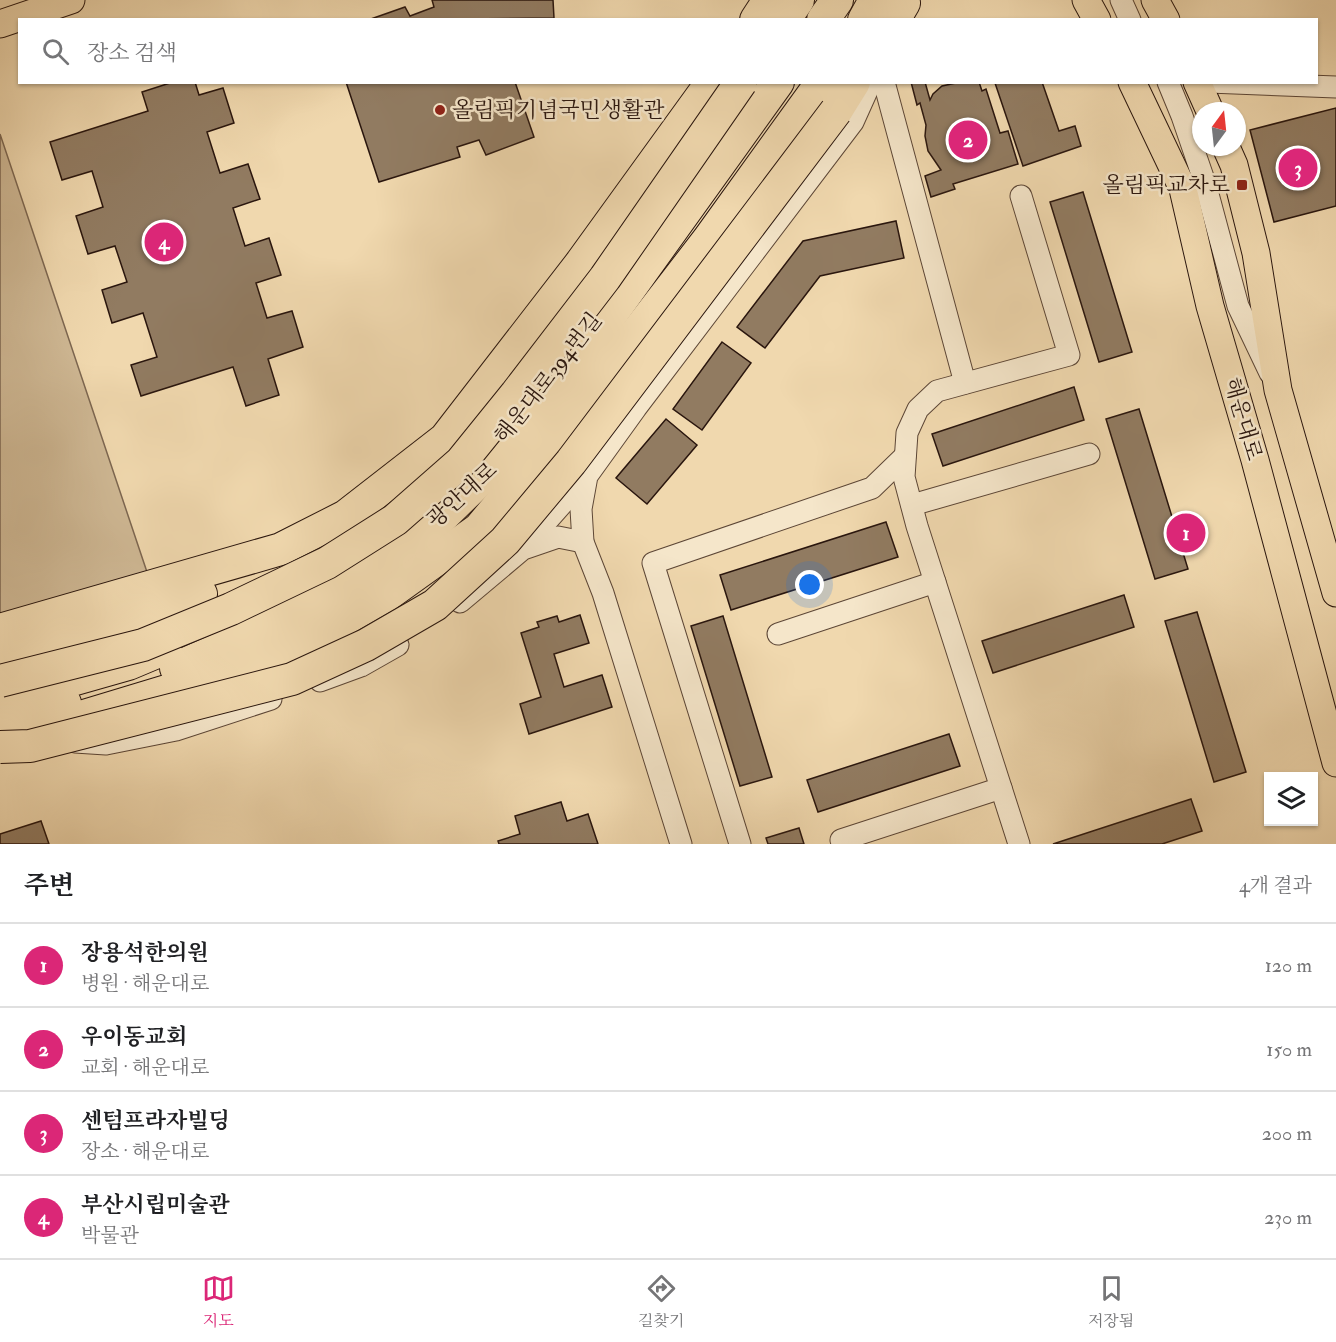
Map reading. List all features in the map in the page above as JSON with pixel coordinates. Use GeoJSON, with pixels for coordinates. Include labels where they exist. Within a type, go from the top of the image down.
{"type":"FeatureCollection","features":[{"type":"Feature","properties":{"kind":"highway"},"geometry":{"type":"LineString","coordinates":[[824,18],[837,0]]}},
{"type":"Feature","properties":{"kind":"highway"},"geometry":{"type":"LineString","coordinates":[[869,18],[897,7]]}},
{"type":"Feature","properties":{"kind":"highway"},"geometry":{"type":"LineString","coordinates":[[0,630],[281,549],[346,516],[445,439],[581,263],[711,84]]}},
{"type":"Feature","properties":{"kind":"highway","name":"광안대로"},"geometry":{"type":"LineString","coordinates":[[0,681],[143,645],[198,623],[327,563],[394,520],[461,462],[516,394],[605,278],[740,84]]}},
{"type":"Feature","properties":{"kind":"highway","name":"광안대로"},"geometry":{"type":"LineString","coordinates":[[3,737],[184,666],[308,610],[349,584],[441,518],[509,452],[593,340],[777,84]]}},
{"type":"Feature","properties":{"kind":"highway"},"geometry":{"type":"LineString","coordinates":[[3,737],[193,683],[303,643],[387,595],[479,529],[557,436],[708,240],[821,84]]}},
{"type":"Feature","properties":{"kind":"highway"},"geometry":{"type":"LineString","coordinates":[[3,737],[30,746],[292,679],[366,645],[435,605],[505,541],[571,462],[836,111],[853,84]]}},
{"type":"Feature","properties":{"kind":"highway"},"geometry":{"type":"LineString","coordinates":[[0,652],[148,611],[297,562],[378,515],[449,458],[692,136]]}},
{"type":"Feature","properties":{"kind":"main road"},"geometry":{"type":"LineString","coordinates":[[6,21],[71,0]]}},
{"type":"Feature","properties":{"kind":"main road"},"geometry":{"type":"LineString","coordinates":[[804,0],[807,4],[804,18]]}},
{"type":"Feature","properties":{"kind":"main road"},"geometry":{"type":"LineString","coordinates":[[1086,0],[1096,18]]}},
{"type":"Feature","properties":{"kind":"main road"},"geometry":{"type":"LineString","coordinates":[[1155,0],[1165,18]]}},
{"type":"Feature","properties":{"kind":"main road"},"geometry":{"type":"LineString","coordinates":[[687,194],[692,136],[726,84]]}},
{"type":"Feature","properties":{"kind":"main road","name":"해운대로394번길"},"geometry":{"type":"LineString","coordinates":[[0,703],[130,666],[300,596],[438,504],[525,415],[687,194],[761,84]]}},
{"type":"Feature","properties":{"kind":"main road","name":"해운대로"},"geometry":{"type":"LineString","coordinates":[[1133,84],[1183,189],[1210,306],[1255,460],[1336,763]]}},
{"type":"Feature","properties":{"kind":"main road"},"geometry":{"type":"LineString","coordinates":[[1198,84],[1206,102]]}},
{"type":"Feature","properties":{"kind":"main road","name":"해운대로"},"geometry":{"type":"LineString","coordinates":[[1230,156],[1256,253],[1278,390],[1336,593]]}},
{"type":"Feature","properties":{"kind":"main road","name":"해운대로394번길"},"geometry":{"type":"LineString","coordinates":[[0,667],[23,661],[130,666]]}},
{"type":"Feature","properties":{"kind":"street"},"geometry":{"type":"LineString","coordinates":[[1121,0],[1129,18]]}},
{"type":"Feature","properties":{"kind":"street"},"geometry":{"type":"LineString","coordinates":[[1134,0],[1140,18]]}},
{"type":"Feature","properties":{"kind":"street"},"geometry":{"type":"LineString","coordinates":[[3,737],[106,744],[176,730],[361,666],[435,623],[523,549],[587,476],[853,122],[870,84]]}},
{"type":"Feature","properties":{"kind":"street"},"geometry":{"type":"LineString","coordinates":[[885,84],[964,383]]}},
{"type":"Feature","properties":{"kind":"street"},"geometry":{"type":"LineString","coordinates":[[1160,84],[1176,126],[1183,189]]}},
{"type":"Feature","properties":{"kind":"street"},"geometry":{"type":"LineString","coordinates":[[1169,84],[1205,183],[1238,306],[1278,390]]}},
{"type":"Feature","properties":{"kind":"street"},"geometry":{"type":"LineString","coordinates":[[1260,84],[1336,87]]}},
{"type":"Feature","properties":{"kind":"street"},"geometry":{"type":"LineString","coordinates":[[1019,844],[935,582],[904,477],[908,433],[918,409],[937,391],[1069,355],[1021,196]]}},
{"type":"Feature","properties":{"kind":"street"},"geometry":{"type":"LineString","coordinates":[[912,505],[1089,454]]}},
{"type":"Feature","properties":{"kind":"street"},"geometry":{"type":"LineString","coordinates":[[740,844],[653,563],[872,488],[905,456]]}},
{"type":"Feature","properties":{"kind":"street"},"geometry":{"type":"LineString","coordinates":[[587,476],[581,509],[583,542],[603,593],[681,844]]}},
{"type":"Feature","properties":{"kind":"street"},"geometry":{"type":"LineString","coordinates":[[523,549],[558,537],[583,542]]}},
{"type":"Feature","properties":{"kind":"street"},"geometry":{"type":"LineString","coordinates":[[778,634],[935,582]]}},
{"type":"Feature","properties":{"kind":"street"},"geometry":{"type":"LineString","coordinates":[[841,840],[1001,788]]}},
{"type":"Feature","properties":{"kind":"shaded area"},"geometry":{"type":"Polygon","coordinates":[[[0,134],[149,578],[0,616],[0,134]]]}},
{"type":"Feature","properties":{"kind":"building"},"geometry":{"type":"Polygon","coordinates":[[[432,0],[553,0],[554,18],[374,18],[405,7],[410,16],[434,7],[432,0]]]}},
{"type":"Feature","properties":{"kind":"building"},"geometry":{"type":"Polygon","coordinates":[[[167,84],[196,84],[199,95],[223,88],[234,123],[207,132],[220,173],[248,164],[260,199],[233,208],[245,246],[269,238],[281,275],[256,283],[267,318],[292,311],[303,347],[268,359],[279,395],[246,406],[233,367],[141,396],[131,365],[157,357],[143,313],[112,323],[102,290],[127,282],[115,246],[88,254],[76,216],[103,207],[92,171],[62,180],[50,142],[148,111],[142,92],[167,84]]]}},
{"type":"Feature","properties":{"kind":"building","name":"올림픽기념국민생활관"},"geometry":{"type":"Polygon","coordinates":[[[347,84],[516,84],[534,137],[486,155],[479,140],[457,147],[460,157],[379,182],[347,84]]]}},
{"type":"Feature","properties":{"kind":"building"},"geometry":{"type":"Polygon","coordinates":[[[912,84],[926,84],[930,100],[942,86],[980,84],[982,91],[986,89],[1000,133],[1008,131],[1018,164],[953,184],[955,189],[931,197],[925,176],[941,170],[928,151],[925,136],[926,125],[920,103],[917,105],[912,84]]]}},
{"type":"Feature","properties":{"kind":"building"},"geometry":{"type":"Polygon","coordinates":[[[995,84],[1043,84],[1059,131],[1075,126],[1081,146],[1023,166],[995,84]]]}},
{"type":"Feature","properties":{"kind":"building"},"geometry":{"type":"Polygon","coordinates":[[[1336,108],[1336,206],[1274,222],[1250,130],[1336,108]]]}},
{"type":"Feature","properties":{"kind":"building"},"geometry":{"type":"Polygon","coordinates":[[[1083,192],[1132,352],[1099,362],[1050,202],[1083,192]]]}},
{"type":"Feature","properties":{"kind":"building"},"geometry":{"type":"Polygon","coordinates":[[[896,221],[904,258],[820,276],[765,348],[737,327],[803,241],[896,221]]]}},
{"type":"Feature","properties":{"kind":"building"},"geometry":{"type":"Polygon","coordinates":[[[722,342],[751,363],[702,430],[673,409],[722,342]]]}},
{"type":"Feature","properties":{"kind":"building"},"geometry":{"type":"Polygon","coordinates":[[[1074,387],[1084,420],[943,466],[932,434],[1074,387]]]}},
{"type":"Feature","properties":{"kind":"building"},"geometry":{"type":"Polygon","coordinates":[[[1139,409],[1188,569],[1155,579],[1106,419],[1139,409]]]}},
{"type":"Feature","properties":{"kind":"building"},"geometry":{"type":"Polygon","coordinates":[[[666,419],[697,445],[647,504],[616,478],[666,419]]]}},
{"type":"Feature","properties":{"kind":"building"},"geometry":{"type":"Polygon","coordinates":[[[886,522],[898,557],[731,610],[720,575],[886,522]]]}},
{"type":"Feature","properties":{"kind":"building"},"geometry":{"type":"Polygon","coordinates":[[[1124,595],[1134,627],[993,673],[982,641],[1124,595]]]}},
{"type":"Feature","properties":{"kind":"building"},"geometry":{"type":"Polygon","coordinates":[[[1197,612],[1246,772],[1214,782],[1165,621],[1197,612]]]}},
{"type":"Feature","properties":{"kind":"building"},"geometry":{"type":"Polygon","coordinates":[[[580,615],[589,643],[554,654],[564,687],[602,675],[612,707],[529,734],[520,704],[541,697],[521,633],[539,627],[537,622],[557,616],[559,622],[580,615]]]}},
{"type":"Feature","properties":{"kind":"building"},"geometry":{"type":"Polygon","coordinates":[[[723,616],[772,777],[740,786],[691,626],[723,616]]]}},
{"type":"Feature","properties":{"kind":"building"},"geometry":{"type":"Polygon","coordinates":[[[949,734],[960,766],[818,812],[807,780],[949,734]]]}},
{"type":"Feature","properties":{"kind":"building"},"geometry":{"type":"Polygon","coordinates":[[[1191,799],[1202,831],[1162,844],[1053,844],[1191,799]]]}},
{"type":"Feature","properties":{"kind":"building"},"geometry":{"type":"Polygon","coordinates":[[[561,802],[567,821],[588,814],[598,844],[499,844],[498,841],[520,834],[515,816],[561,802]]]}},
{"type":"Feature","properties":{"kind":"building"},"geometry":{"type":"Polygon","coordinates":[[[41,821],[49,844],[0,844],[0,834],[41,821]]]}},
{"type":"Feature","properties":{"kind":"building"},"geometry":{"type":"Polygon","coordinates":[[[799,828],[804,844],[768,844],[766,838],[799,828]]]}},
{"type":"Feature","properties":{"kind":"place","name":"올림픽기념국민생활관"},"geometry":{"type":"Point","coordinates":[440,110]}},
{"type":"Feature","properties":{"kind":"place","name":"우이동교회"},"geometry":{"type":"Point","coordinates":[968,140]}},
{"type":"Feature","properties":{"kind":"place","name":"센텀프라자빌딩"},"geometry":{"type":"Point","coordinates":[1298,168]}},
{"type":"Feature","properties":{"kind":"place","name":"올림픽교차로"},"geometry":{"type":"Point","coordinates":[1242,185]}},
{"type":"Feature","properties":{"kind":"place","name":"부산시립미술관"},"geometry":{"type":"Point","coordinates":[164,242]}},
{"type":"Feature","properties":{"kind":"place","name":"장용석한의원"},"geometry":{"type":"Point","coordinates":[1186,533]}}]}
